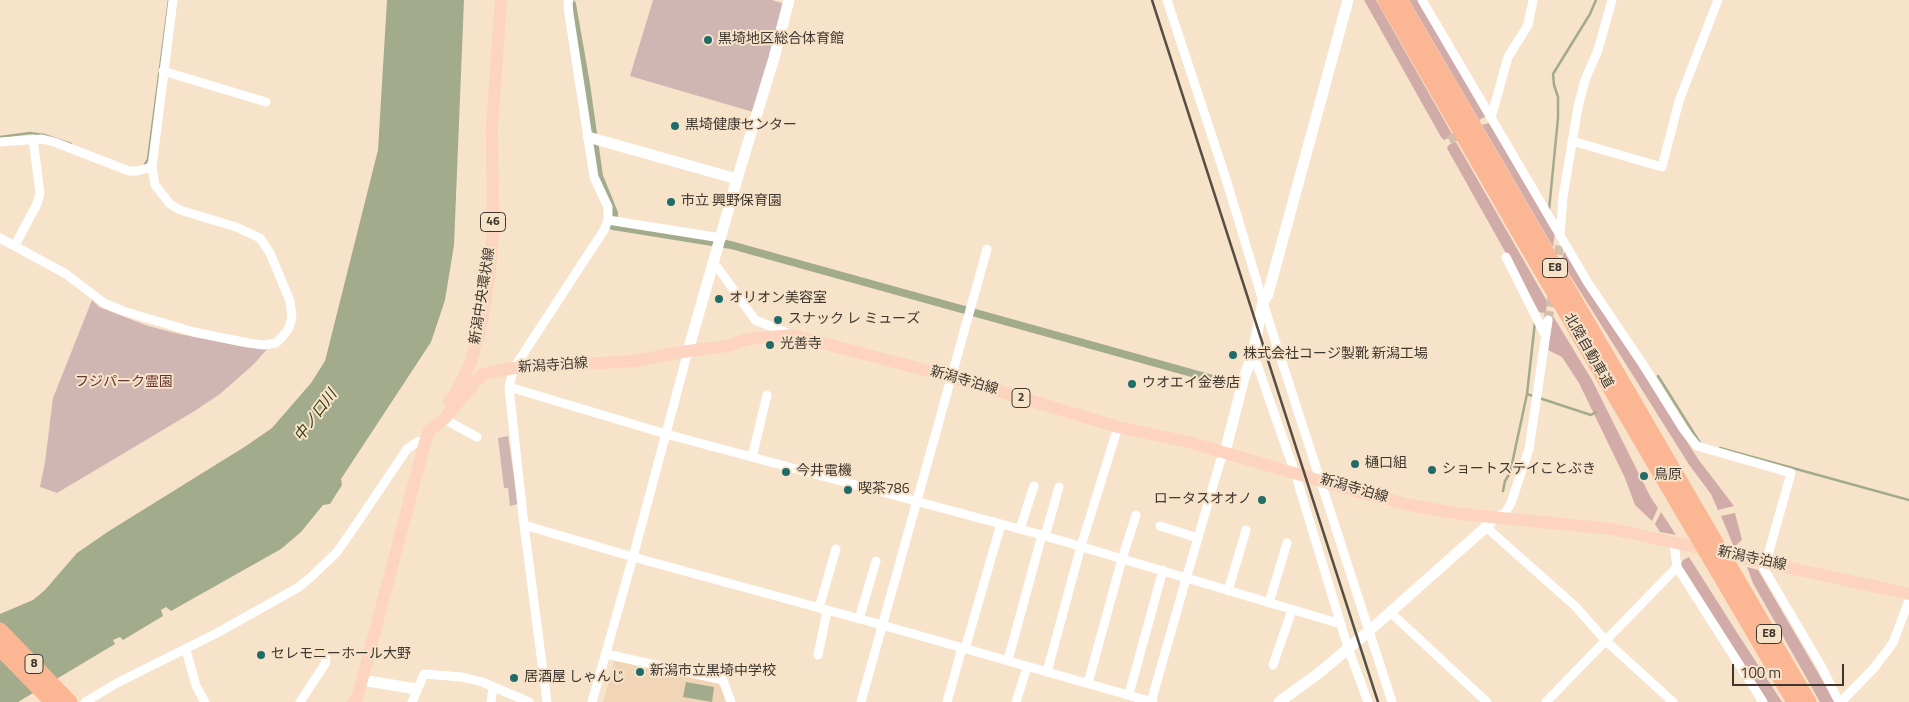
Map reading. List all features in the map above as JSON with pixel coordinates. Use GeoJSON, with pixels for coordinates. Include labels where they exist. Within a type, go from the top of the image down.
{"type":"FeatureCollection","features":[{"type":"Feature","properties":{"kind":"highway","name":"北陸自動車道"},"geometry":{"type":"LineString","coordinates":[[1385,0],[1696,536],[1722,567],[1808,702]]}},
{"type":"Feature","properties":{"kind":"highway","name":"北陸自動車道"},"geometry":{"type":"LineString","coordinates":[[1400,0],[1712,537],[1722,567],[1794,702]]}},
{"type":"Feature","properties":{"kind":"highway","name":"8"},"geometry":{"type":"LineString","coordinates":[[0,630],[69,700]]}},
{"type":"Feature","properties":{"kind":"highway","name":"8"},"geometry":{"type":"LineString","coordinates":[[0,649],[52,702]]}},
{"type":"Feature","properties":{"kind":"main road","name":"新潟中央環状線"},"geometry":{"type":"LineString","coordinates":[[427,436],[440,412],[456,392],[471,362],[481,327],[493,231],[492,126],[501,0]]}},
{"type":"Feature","properties":{"kind":"main road","name":"新潟寺泊線"},"geometry":{"type":"LineString","coordinates":[[427,436],[483,374],[514,368],[634,360],[727,346],[748,339],[792,335],[952,377],[1118,427],[1188,442],[1415,506],[1490,522],[1612,529],[1909,594]]}},
{"type":"Feature","properties":{"kind":"main road"},"geometry":{"type":"LineString","coordinates":[[353,702],[362,680],[427,436]]}},
{"type":"Feature","properties":{"kind":"street"},"geometry":{"type":"LineString","coordinates":[[0,238],[66,274],[104,303],[123,311],[168,325],[222,338],[264,345],[276,343],[289,328],[292,317],[290,302],[270,253],[260,238],[236,227],[180,210],[170,204],[155,185],[152,167],[173,0]]}},
{"type":"Feature","properties":{"kind":"street"},"geometry":{"type":"LineString","coordinates":[[547,702],[524,525],[509,388],[514,368],[604,230],[608,220],[608,207],[594,177],[569,14],[569,0]]}},
{"type":"Feature","properties":{"kind":"street"},"geometry":{"type":"LineString","coordinates":[[592,702],[633,558],[688,351],[774,58],[789,0]]}},
{"type":"Feature","properties":{"kind":"street"},"geometry":{"type":"LineString","coordinates":[[1167,0],[1392,702]]}},
{"type":"Feature","properties":{"kind":"street"},"geometry":{"type":"LineString","coordinates":[[524,525],[633,558],[882,625],[1152,702],[1220,462],[1225,452],[1244,378],[1253,354],[1263,302],[1268,294],[1348,0]]}},
{"type":"Feature","properties":{"kind":"street"},"geometry":{"type":"LineString","coordinates":[[1422,0],[1487,119],[1560,240],[1684,430],[1697,446],[1791,473],[1764,569],[1840,702],[1874,668],[1893,643],[1909,600]]}},
{"type":"Feature","properties":{"kind":"street"},"geometry":{"type":"LineString","coordinates":[[1487,119],[1508,57],[1528,25],[1533,0]]}},
{"type":"Feature","properties":{"kind":"street"},"geometry":{"type":"LineString","coordinates":[[1560,240],[1563,197],[1583,89],[1598,50],[1612,0]]}},
{"type":"Feature","properties":{"kind":"street"},"geometry":{"type":"LineString","coordinates":[[1572,141],[1662,167],[1679,101],[1718,0]]}},
{"type":"Feature","properties":{"kind":"street"},"geometry":{"type":"LineString","coordinates":[[163,71],[266,102]]}},
{"type":"Feature","properties":{"kind":"street"},"geometry":{"type":"LineString","coordinates":[[588,137],[737,179]]}},
{"type":"Feature","properties":{"kind":"street"},"geometry":{"type":"LineString","coordinates":[[0,142],[33,139],[54,142],[129,171],[152,167]]}},
{"type":"Feature","properties":{"kind":"street"},"geometry":{"type":"LineString","coordinates":[[15,246],[37,204],[40,193],[33,139]]}},
{"type":"Feature","properties":{"kind":"street"},"geometry":{"type":"LineString","coordinates":[[608,220],[721,238]]}},
{"type":"Feature","properties":{"kind":"street"},"geometry":{"type":"LineString","coordinates":[[861,702],[987,249]]}},
{"type":"Feature","properties":{"kind":"street"},"geometry":{"type":"LineString","coordinates":[[1506,257],[1546,336]]}},
{"type":"Feature","properties":{"kind":"street"},"geometry":{"type":"LineString","coordinates":[[713,266],[718,268],[755,320],[792,335]]}},
{"type":"Feature","properties":{"kind":"street"},"geometry":{"type":"LineString","coordinates":[[1279,702],[1293,699],[1490,522],[1505,513],[1511,502],[1530,449],[1548,320]]}},
{"type":"Feature","properties":{"kind":"street"},"geometry":{"type":"LineString","coordinates":[[1253,354],[1295,473],[1348,648],[1368,702]]}},
{"type":"Feature","properties":{"kind":"street"},"geometry":{"type":"LineString","coordinates":[[509,388],[666,434],[917,500],[1081,546],[1341,624]]}},
{"type":"Feature","properties":{"kind":"street"},"geometry":{"type":"LineString","coordinates":[[752,457],[767,396]]}},
{"type":"Feature","properties":{"kind":"street"},"geometry":{"type":"LineString","coordinates":[[444,419],[477,437]]}},
{"type":"Feature","properties":{"kind":"street"},"geometry":{"type":"LineString","coordinates":[[1047,672],[1081,546],[1118,427]]}},
{"type":"Feature","properties":{"kind":"street"},"geometry":{"type":"LineString","coordinates":[[85,702],[117,683],[186,650],[275,601],[311,577],[331,558],[352,532],[407,449],[427,436]]}},
{"type":"Feature","properties":{"kind":"street"},"geometry":{"type":"LineString","coordinates":[[1020,529],[1034,486]]}},
{"type":"Feature","properties":{"kind":"street"},"geometry":{"type":"LineString","coordinates":[[1008,660],[1059,487]]}},
{"type":"Feature","properties":{"kind":"street"},"geometry":{"type":"LineString","coordinates":[[1088,683],[1136,515]]}},
{"type":"Feature","properties":{"kind":"street"},"geometry":{"type":"LineString","coordinates":[[1490,522],[1574,606],[1606,641],[1673,702]]}},
{"type":"Feature","properties":{"kind":"street"},"geometry":{"type":"LineString","coordinates":[[947,702],[1001,524]]}},
{"type":"Feature","properties":{"kind":"street"},"geometry":{"type":"LineString","coordinates":[[1160,526],[1198,538]]}},
{"type":"Feature","properties":{"kind":"street"},"geometry":{"type":"LineString","coordinates":[[1228,591],[1246,530]]}},
{"type":"Feature","properties":{"kind":"street"},"geometry":{"type":"LineString","coordinates":[[1269,603],[1286,543]]}},
{"type":"Feature","properties":{"kind":"street"},"geometry":{"type":"LineString","coordinates":[[1674,544],[1676,567],[1763,702]]}},
{"type":"Feature","properties":{"kind":"street"},"geometry":{"type":"LineString","coordinates":[[818,655],[823,610],[836,549]]}},
{"type":"Feature","properties":{"kind":"street"},"geometry":{"type":"LineString","coordinates":[[859,619],[876,561]]}},
{"type":"Feature","properties":{"kind":"street"},"geometry":{"type":"LineString","coordinates":[[1546,702],[1676,567]]}},
{"type":"Feature","properties":{"kind":"street"},"geometry":{"type":"LineString","coordinates":[[1128,694],[1163,570]]}},
{"type":"Feature","properties":{"kind":"street"},"geometry":{"type":"LineString","coordinates":[[1273,665],[1292,610]]}},
{"type":"Feature","properties":{"kind":"street"},"geometry":{"type":"LineString","coordinates":[[1390,612],[1487,702]]}},
{"type":"Feature","properties":{"kind":"street"},"geometry":{"type":"LineString","coordinates":[[186,650],[196,686],[205,702]]}},
{"type":"Feature","properties":{"kind":"street"},"geometry":{"type":"LineString","coordinates":[[606,654],[723,680],[732,702]]}},
{"type":"Feature","properties":{"kind":"street"},"geometry":{"type":"LineString","coordinates":[[300,702],[325,664],[326,658]]}},
{"type":"Feature","properties":{"kind":"street"},"geometry":{"type":"LineString","coordinates":[[1016,702],[1027,667]]}},
{"type":"Feature","properties":{"kind":"street"},"geometry":{"type":"LineString","coordinates":[[412,702],[424,674],[462,676],[493,686],[529,702]]}},
{"type":"Feature","properties":{"kind":"street"},"geometry":{"type":"LineString","coordinates":[[362,680],[416,690]]}},
{"type":"Feature","properties":{"kind":"street"},"geometry":{"type":"LineString","coordinates":[[490,702],[493,686]]}},
{"type":"Feature","properties":{"kind":"shaded area"},"geometry":{"type":"Polygon","coordinates":[[[1364,0],[1376,0],[1453,136],[1444,140],[1441,137],[1364,0]]]}},
{"type":"Feature","properties":{"kind":"shaded area"},"geometry":{"type":"Polygon","coordinates":[[[1409,0],[1419,0],[1487,116],[1479,120],[1409,0]]]}},
{"type":"Feature","properties":{"kind":"shaded area"},"geometry":{"type":"Polygon","coordinates":[[[1489,123],[1555,233],[1553,247],[1482,125],[1489,123]]]}},
{"type":"Feature","properties":{"kind":"shaded area"},"geometry":{"type":"Polygon","coordinates":[[[1456,142],[1548,303],[1545,313],[1539,312],[1448,150],[1447,147],[1450,144],[1456,142]]]}},
{"type":"Feature","properties":{"kind":"shaded area"},"geometry":{"type":"Polygon","coordinates":[[[1565,250],[1698,459],[1734,506],[1718,510],[1711,494],[1690,466],[1561,261],[1565,250]]]}},
{"type":"Feature","properties":{"kind":"shaded area"},"geometry":{"type":"Polygon","coordinates":[[[1553,316],[1592,380],[1651,498],[1658,508],[1652,521],[1635,505],[1625,478],[1579,383],[1562,357],[1548,350],[1553,316]]]}},
{"type":"Feature","properties":{"kind":"shaded area"},"geometry":{"type":"Polygon","coordinates":[[[1661,512],[1676,535],[1660,532],[1655,524],[1661,512]]]}},
{"type":"Feature","properties":{"kind":"shaded area"},"geometry":{"type":"Polygon","coordinates":[[[1735,513],[1742,540],[1734,547],[1721,516],[1735,513]]]}},
{"type":"Feature","properties":{"kind":"shaded area"},"geometry":{"type":"Polygon","coordinates":[[[1689,557],[1782,702],[1767,702],[1682,569],[1681,564],[1683,560],[1689,557]]]}},
{"type":"Feature","properties":{"kind":"shaded area"},"geometry":{"type":"Polygon","coordinates":[[[1747,567],[1758,570],[1835,702],[1820,702],[1753,583],[1747,567]]]}},
{"type":"Feature","properties":{"kind":"shaded area","name":"新潟市立黒埼中学校"},"geometry":{"type":"Polygon","coordinates":[[[615,659],[722,684],[729,702],[603,702],[615,659]]]}},
{"type":"Feature","properties":{"kind":"green space","name":"黒埼地区総合体育館"},"geometry":{"type":"Polygon","coordinates":[[[653,0],[772,0],[785,4],[753,112],[630,76],[653,0]]]}},
{"type":"Feature","properties":{"kind":"green space","name":"フジパーク霊園"},"geometry":{"type":"Polygon","coordinates":[[[92,300],[99,307],[148,326],[240,346],[268,348],[254,364],[220,394],[57,493],[40,487],[53,398],[92,300]]]}},
{"type":"Feature","properties":{"kind":"green space"},"geometry":{"type":"Polygon","coordinates":[[[508,436],[518,504],[510,506],[508,488],[504,488],[498,438],[508,436]]]}},
{"type":"Feature","properties":{"kind":"water","name":"中ノ口川"},"geometry":{"type":"Polygon","coordinates":[[[387,0],[464,0],[454,245],[445,300],[431,342],[341,479],[342,485],[330,504],[323,505],[301,532],[281,549],[171,611],[166,607],[161,610],[163,616],[123,640],[120,637],[113,640],[115,644],[18,702],[0,702],[0,614],[33,600],[45,590],[77,553],[272,428],[311,383],[325,361],[378,150],[387,0]]]}},
{"type":"Feature","properties":{"kind":"water"},"geometry":{"type":"Polygon","coordinates":[[[686,682],[714,687],[712,702],[683,697],[686,682]]]}},
{"type":"Feature","properties":{"kind":"waterway"},"geometry":{"type":"LineString","coordinates":[[144,166],[148,159],[169,0]]}},
{"type":"Feature","properties":{"kind":"waterway"},"geometry":{"type":"LineString","coordinates":[[1549,210],[1558,118],[1558,97],[1553,74],[1590,14],[1596,0]]}},
{"type":"Feature","properties":{"kind":"waterway"},"geometry":{"type":"LineString","coordinates":[[572,4],[599,176],[614,213],[613,226],[731,245],[1231,384]]}},
{"type":"Feature","properties":{"kind":"waterway"},"geometry":{"type":"LineString","coordinates":[[0,137],[30,133],[44,135],[71,144]]}},
{"type":"Feature","properties":{"kind":"waterway"},"geometry":{"type":"LineString","coordinates":[[1503,491],[1505,481],[1510,473],[1527,394],[1535,322]]}},
{"type":"Feature","properties":{"kind":"waterway"},"geometry":{"type":"LineString","coordinates":[[1658,376],[1700,443]]}},
{"type":"Feature","properties":{"kind":"waterway"},"geometry":{"type":"LineString","coordinates":[[1527,394],[1591,415],[1596,412]]}},
{"type":"Feature","properties":{"kind":"waterway"},"geometry":{"type":"LineString","coordinates":[[1720,448],[1909,500]]}},
{"type":"Feature","properties":{"kind":"tunnel"},"geometry":{"type":"LineString","coordinates":[[1449,140],[1484,121]]}},
{"type":"Feature","properties":{"kind":"tunnel"},"geometry":{"type":"LineString","coordinates":[[1556,268],[1560,244]]}},
{"type":"Feature","properties":{"kind":"tunnel"},"geometry":{"type":"LineString","coordinates":[[1548,320],[1553,291]]}},
{"type":"Feature","properties":{"kind":"railway"},"geometry":{"type":"LineString","coordinates":[[1152,0],[1378,702]]}},
{"type":"Feature","properties":{"kind":"place","name":"黒埼地区総合体育館"},"geometry":{"type":"Point","coordinates":[708,40]}},
{"type":"Feature","properties":{"kind":"place","name":"黒埼健康センター"},"geometry":{"type":"Point","coordinates":[675,126]}},
{"type":"Feature","properties":{"kind":"place","name":"市立 興野保育園"},"geometry":{"type":"Point","coordinates":[671,202]}},
{"type":"Feature","properties":{"kind":"place","name":"オリオン美容室"},"geometry":{"type":"Point","coordinates":[719,299]}},
{"type":"Feature","properties":{"kind":"place","name":"スナック レ ミューズ"},"geometry":{"type":"Point","coordinates":[778,320]}},
{"type":"Feature","properties":{"kind":"place","name":"光善寺"},"geometry":{"type":"Point","coordinates":[770,345]}},
{"type":"Feature","properties":{"kind":"place","name":"株式会社コージ製靴 新潟工場"},"geometry":{"type":"Point","coordinates":[1233,355]}},
{"type":"Feature","properties":{"kind":"place","name":"ウオエイ金巻店"},"geometry":{"type":"Point","coordinates":[1132,384]}},
{"type":"Feature","properties":{"kind":"place","name":"樋口組"},"geometry":{"type":"Point","coordinates":[1355,464]}},
{"type":"Feature","properties":{"kind":"place","name":"ショートステイことぶき"},"geometry":{"type":"Point","coordinates":[1432,470]}},
{"type":"Feature","properties":{"kind":"place","name":"今井電機"},"geometry":{"type":"Point","coordinates":[786,472]}},
{"type":"Feature","properties":{"kind":"place","name":"鳥原"},"geometry":{"type":"Point","coordinates":[1644,476]}},
{"type":"Feature","properties":{"kind":"place","name":"喫茶786"},"geometry":{"type":"Point","coordinates":[848,490]}},
{"type":"Feature","properties":{"kind":"place","name":"ロータスオオノ"},"geometry":{"type":"Point","coordinates":[1262,500]}},
{"type":"Feature","properties":{"kind":"place","name":"セレモニーホール大野"},"geometry":{"type":"Point","coordinates":[261,655]}},
{"type":"Feature","properties":{"kind":"place","name":"新潟市立黒埼中学校"},"geometry":{"type":"Point","coordinates":[640,672]}},
{"type":"Feature","properties":{"kind":"place","name":"居酒屋 しゃんじ"},"geometry":{"type":"Point","coordinates":[514,678]}}]}
